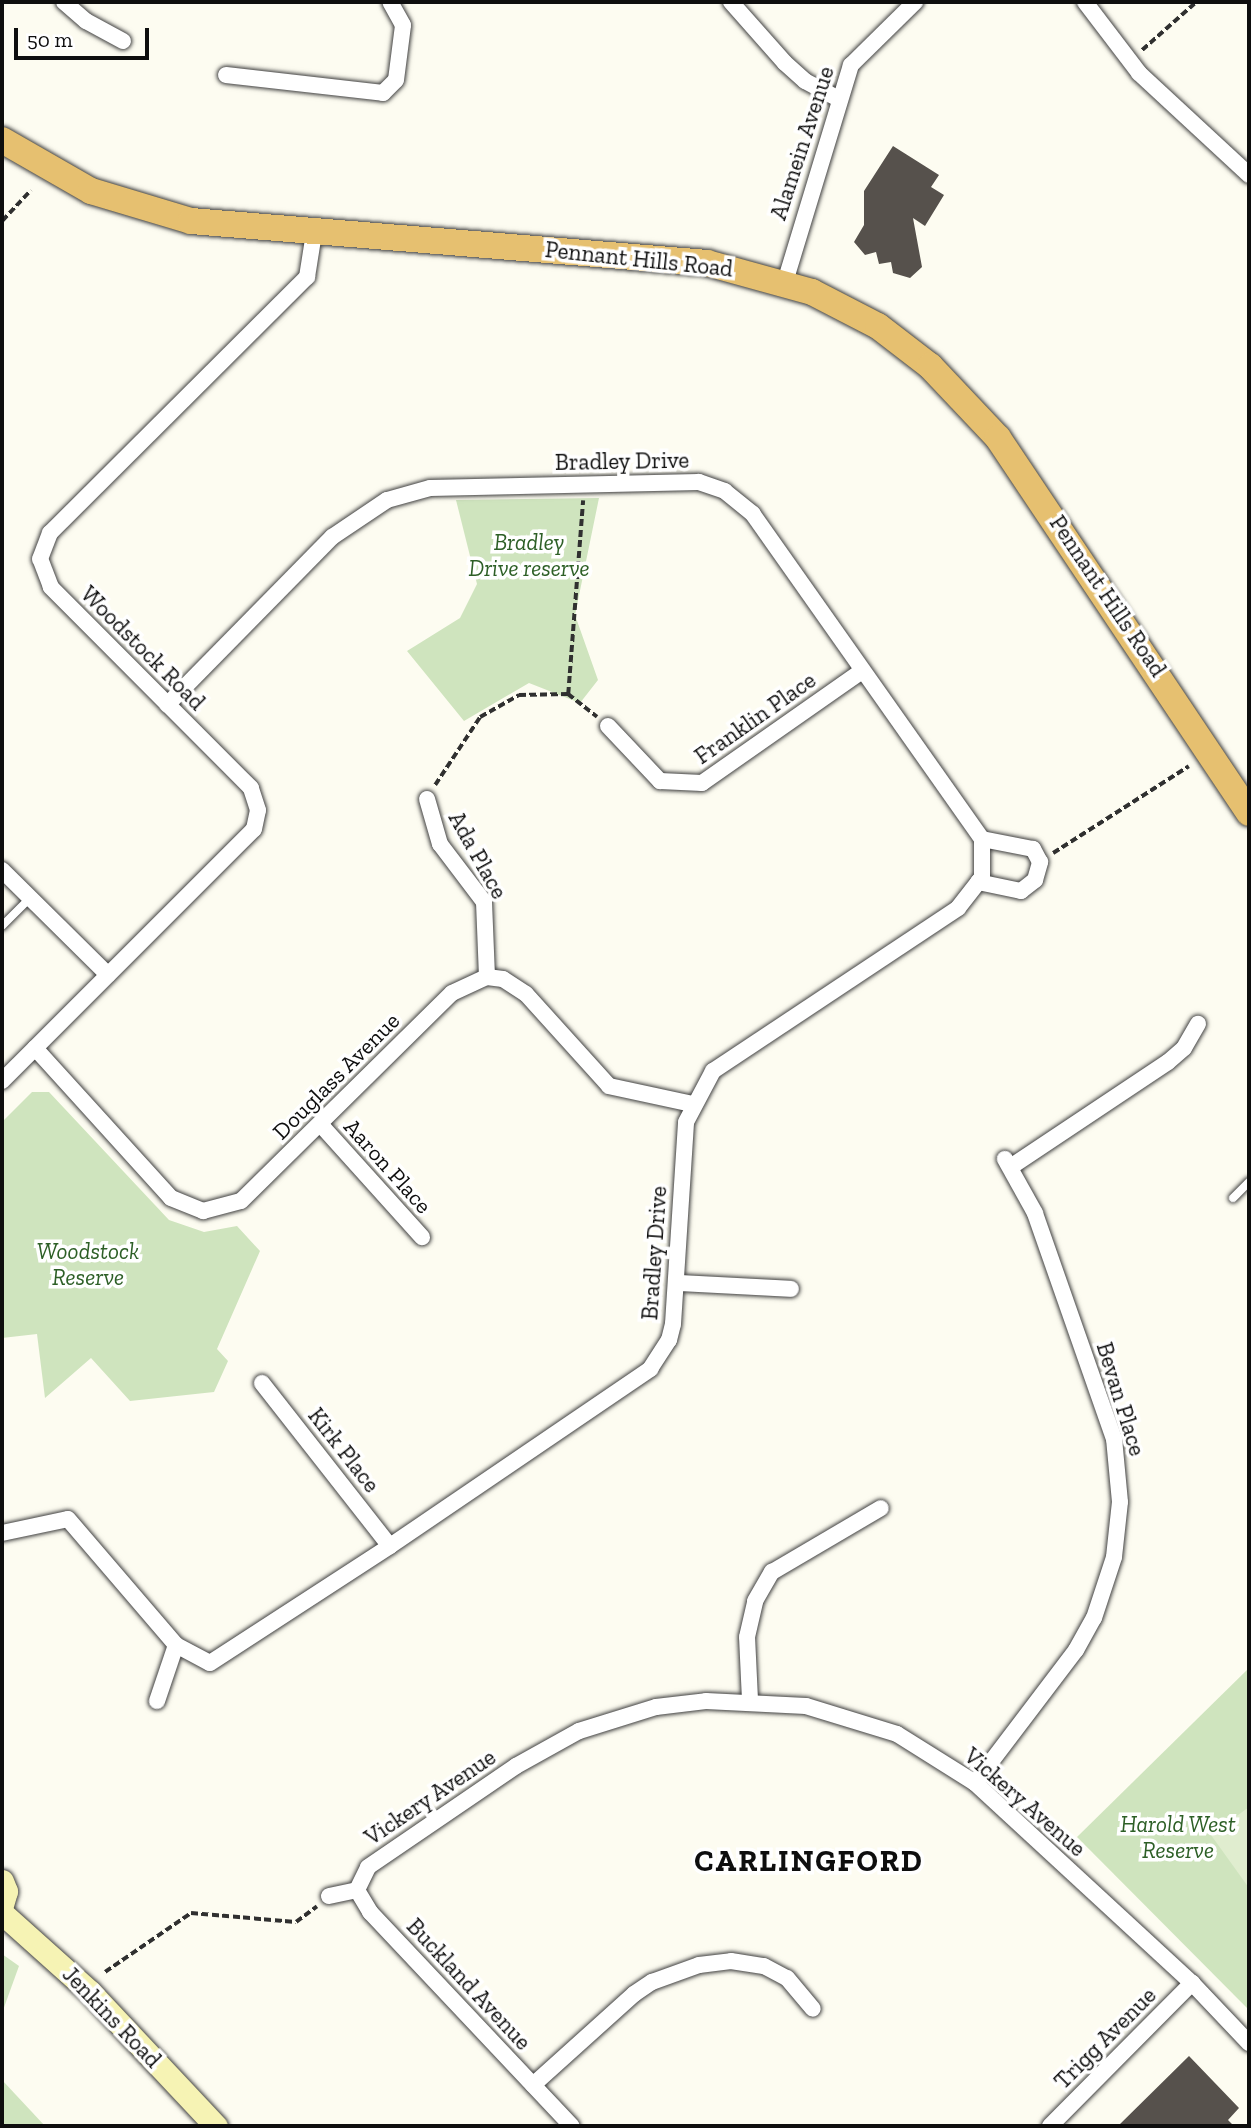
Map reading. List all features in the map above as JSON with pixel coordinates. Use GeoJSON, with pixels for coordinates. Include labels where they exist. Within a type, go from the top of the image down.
{"type":"FeatureCollection","features":[{"type":"Feature","properties":{"kind":"highway","name":"Pennant Hills Road"},"geometry":{"type":"LineString","coordinates":[[2,140],[51,171],[132,207],[191,221],[314,233],[678,259],[785,282],[878,326],[968,402],[1056,518],[1249,813]]}},
{"type":"Feature","properties":{"kind":"main road"},"geometry":{"type":"LineString","coordinates":[[2,1881],[6,1891],[2,1905]]}},
{"type":"Feature","properties":{"kind":"main road","name":"Jenkins Road"},"geometry":{"type":"LineString","coordinates":[[2,1913],[90,1992],[216,2126]]}},
{"type":"Feature","properties":{"kind":"street"},"geometry":{"type":"LineString","coordinates":[[64,2],[86,21],[123,41]]}},
{"type":"Feature","properties":{"kind":"street"},"geometry":{"type":"LineString","coordinates":[[226,75],[383,93],[396,80],[403,25],[390,2]]}},
{"type":"Feature","properties":{"kind":"street"},"geometry":{"type":"LineString","coordinates":[[731,2],[785,63],[805,81],[839,99]]}},
{"type":"Feature","properties":{"kind":"street","name":"Alamein Avenue"},"geometry":{"type":"LineString","coordinates":[[785,282],[839,99],[856,57],[915,2]]}},
{"type":"Feature","properties":{"kind":"street"},"geometry":{"type":"LineString","coordinates":[[1085,2],[1130,61],[1249,175]]}},
{"type":"Feature","properties":{"kind":"street","name":"Woodstock Road"},"geometry":{"type":"LineString","coordinates":[[2,1081],[247,842],[258,817],[251,788],[51,587],[41,567],[42,546],[50,533],[307,277],[314,233]]}},
{"type":"Feature","properties":{"kind":"street","name":"Bradley Drive"},"geometry":{"type":"LineString","coordinates":[[2,1533],[68,1518],[176,1645],[210,1663],[390,1546],[650,1369],[669,1340],[678,1283],[685,1122],[692,1104],[713,1072],[958,908],[978,882],[985,844],[982,839],[753,514],[734,496],[699,482],[430,488],[387,500],[332,537],[167,705]]}},
{"type":"Feature","properties":{"kind":"street","name":"Franklin Place"},"geometry":{"type":"LineString","coordinates":[[608,726],[660,781],[702,783],[862,671]]}},
{"type":"Feature","properties":{"kind":"street","name":"Ada Place"},"geometry":{"type":"LineString","coordinates":[[427,799],[440,844],[484,902],[487,977]]}},
{"type":"Feature","properties":{"kind":"street"},"geometry":{"type":"LineString","coordinates":[[978,882],[1021,891],[1035,880],[1040,862],[1033,849],[982,839]]}},
{"type":"Feature","properties":{"kind":"street"},"geometry":{"type":"LineString","coordinates":[[2,870],[108,975]]}},
{"type":"Feature","properties":{"kind":"street"},"geometry":{"type":"LineString","coordinates":[[487,977],[503,979],[526,994],[609,1086],[692,1104]]}},
{"type":"Feature","properties":{"kind":"street","name":"Douglass Avenue"},"geometry":{"type":"LineString","coordinates":[[35,1048],[170,1198],[193,1209],[222,1209],[242,1200],[452,993],[487,977]]}},
{"type":"Feature","properties":{"kind":"street","name":"Bevan Place"},"geometry":{"type":"LineString","coordinates":[[975,1783],[1076,1650],[1094,1618],[1114,1557],[1120,1502],[1114,1439],[1035,1213],[1009,1163],[1168,1062],[1184,1048],[1198,1024]]}},
{"type":"Feature","properties":{"kind":"street","name":"Aaron Place"},"geometry":{"type":"LineString","coordinates":[[321,1125],[422,1237]]}},
{"type":"Feature","properties":{"kind":"street"},"geometry":{"type":"LineString","coordinates":[[678,1283],[791,1289]]}},
{"type":"Feature","properties":{"kind":"street","name":"Kirk Place"},"geometry":{"type":"LineString","coordinates":[[262,1383],[390,1546]]}},
{"type":"Feature","properties":{"kind":"street"},"geometry":{"type":"LineString","coordinates":[[750,1700],[747,1637],[755,1601],[772,1572],[881,1508]]}},
{"type":"Feature","properties":{"kind":"street"},"geometry":{"type":"LineString","coordinates":[[157,1701],[176,1645]]}},
{"type":"Feature","properties":{"kind":"street","name":"Vickery Avenue"},"geometry":{"type":"LineString","coordinates":[[357,1890],[368,1867],[548,1746],[613,1718],[656,1707],[750,1700],[806,1706],[897,1734],[975,1783],[1192,1983],[1249,2043]]}},
{"type":"Feature","properties":{"kind":"street"},"geometry":{"type":"LineString","coordinates":[[329,1896],[357,1890]]}},
{"type":"Feature","properties":{"kind":"street","name":"Buckland Avenue"},"geometry":{"type":"LineString","coordinates":[[357,1890],[370,1912],[572,2126]]}},
{"type":"Feature","properties":{"kind":"street"},"geometry":{"type":"LineString","coordinates":[[533,2085],[634,1994],[652,1982],[699,1965],[731,1961],[764,1966],[787,1978],[813,2009]]}},
{"type":"Feature","properties":{"kind":"street","name":"Trigg Avenue"},"geometry":{"type":"LineString","coordinates":[[1050,2126],[1192,1983]]}},
{"type":"Feature","properties":{"kind":"lane"},"geometry":{"type":"LineString","coordinates":[[2,926],[30,898]]}},
{"type":"Feature","properties":{"kind":"lane"},"geometry":{"type":"LineString","coordinates":[[1233,1198],[1249,1182]]}},
{"type":"Feature","properties":{"kind":"path"},"geometry":{"type":"LineString","coordinates":[[1130,61],[1196,2]]}},
{"type":"Feature","properties":{"kind":"path"},"geometry":{"type":"LineString","coordinates":[[2,221],[32,190]]}},
{"type":"Feature","properties":{"kind":"path"},"geometry":{"type":"LineString","coordinates":[[568,694],[585,484]]}},
{"type":"Feature","properties":{"kind":"path"},"geometry":{"type":"LineString","coordinates":[[427,799],[452,753],[480,717],[519,695],[568,694],[608,726]]}},
{"type":"Feature","properties":{"kind":"path"},"geometry":{"type":"LineString","coordinates":[[1040,862],[1189,766]]}},
{"type":"Feature","properties":{"kind":"path"},"geometry":{"type":"LineString","coordinates":[[105,1972],[191,1913],[296,1922],[329,1896]]}},
{"type":"Feature","properties":{"kind":"green space","name":"Bradley Drive reserve"},"geometry":{"type":"Polygon","coordinates":[[[599,498],[575,615],[598,680],[580,703],[529,683],[464,721],[407,651],[460,618],[477,584],[456,500],[599,498]]]}},
{"type":"Feature","properties":{"kind":"green space","name":"Woodstock Reserve"},"geometry":{"type":"Polygon","coordinates":[[[32,1092],[49,1092],[169,1220],[204,1232],[237,1226],[260,1251],[217,1349],[228,1361],[214,1392],[130,1401],[91,1358],[45,1398],[37,1334],[2,1338],[2,1122],[32,1092]]]}},
{"type":"Feature","properties":{"kind":"green space","name":"Harold West Reserve"},"geometry":{"type":"Polygon","coordinates":[[[1249,1668],[1249,2010],[1077,1837],[1249,1668]]]}},
{"type":"Feature","properties":{"kind":"green space"},"geometry":{"type":"Polygon","coordinates":[[[1249,1807],[1249,1888],[1211,1835],[1249,1807]]]}},
{"type":"Feature","properties":{"kind":"green space"},"geometry":{"type":"Polygon","coordinates":[[[2,1954],[19,1966],[2,2013],[2,1954]]]}},
{"type":"Feature","properties":{"kind":"green space"},"geometry":{"type":"Polygon","coordinates":[[[2,2080],[45,2126],[2,2126],[2,2080]]]}},
{"type":"Feature","properties":{"kind":"building"},"geometry":{"type":"Polygon","coordinates":[[[893,146],[939,175],[931,187],[944,195],[925,226],[913,218],[922,267],[910,278],[893,273],[891,262],[879,264],[876,252],[865,255],[854,242],[864,225],[864,191],[893,146]]]}},
{"type":"Feature","properties":{"kind":"building"},"geometry":{"type":"Polygon","coordinates":[[[1189,2056],[1239,2108],[1228,2120],[1234,2126],[1118,2126],[1189,2056]]]}},
{"type":"Feature","properties":{"kind":"district","name":"CARLINGFORD"},"geometry":{"type":"Point","coordinates":[809,1861]}}]}
